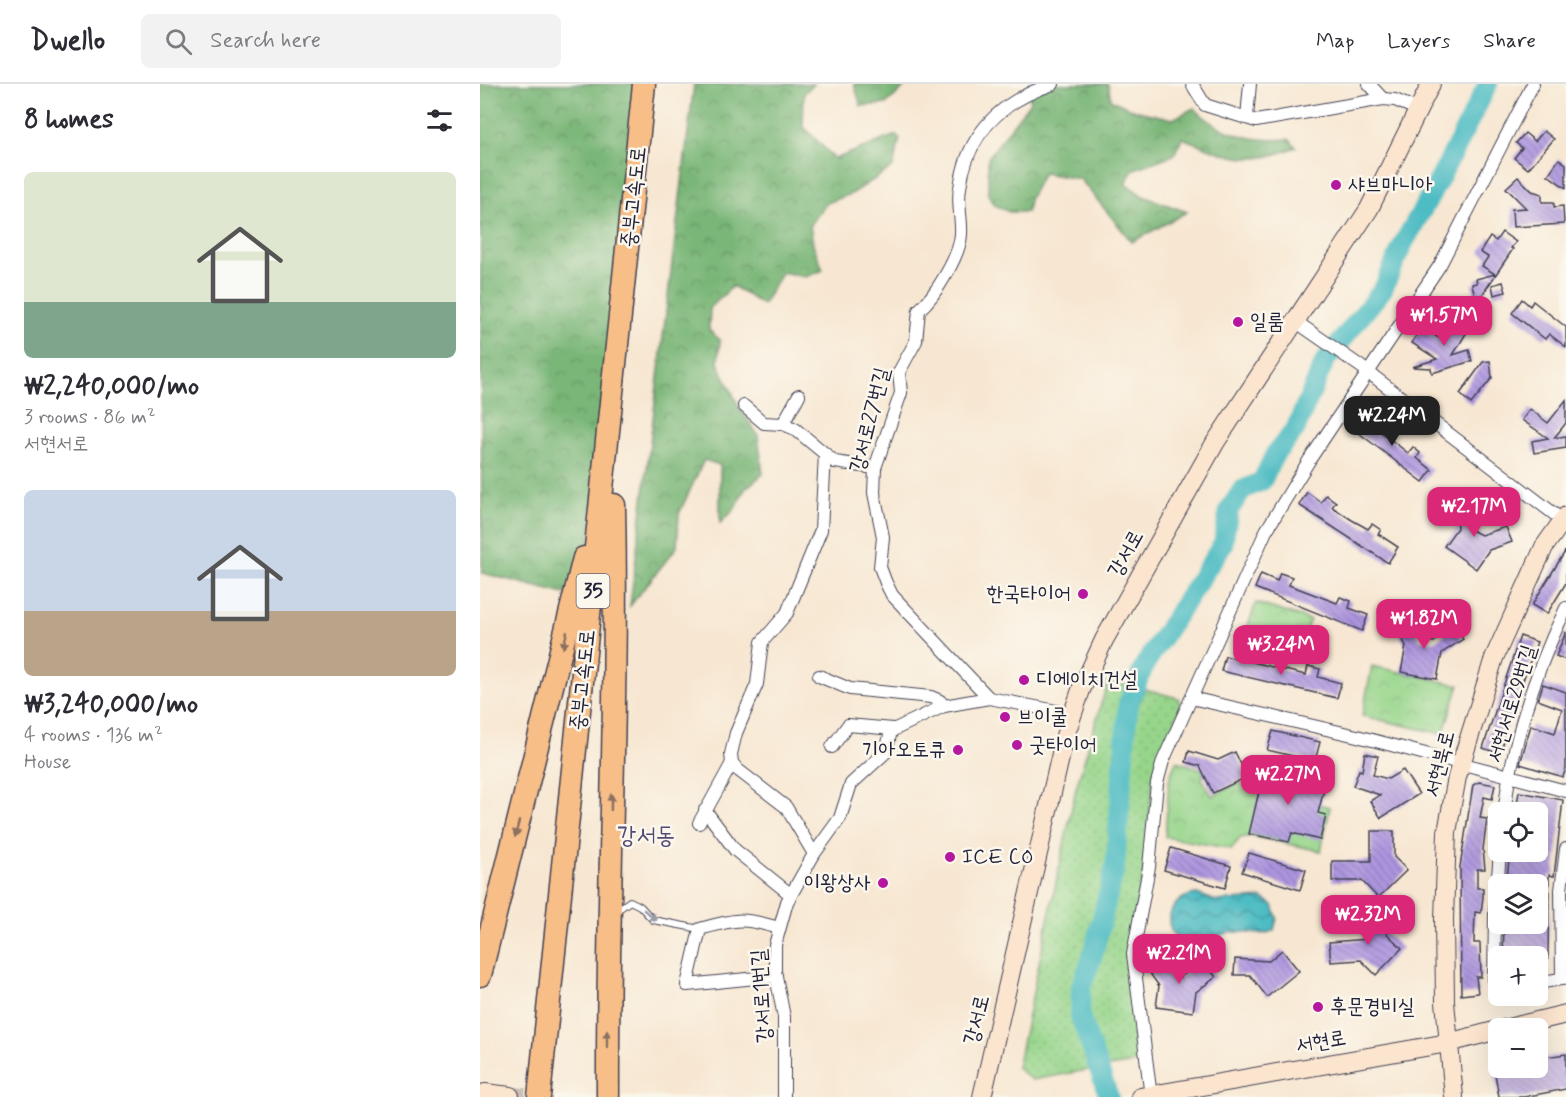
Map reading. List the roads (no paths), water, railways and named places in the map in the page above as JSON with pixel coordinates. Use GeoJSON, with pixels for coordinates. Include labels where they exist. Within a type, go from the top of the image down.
{"type":"FeatureCollection","features":[{"type":"Feature","properties":{"kind":"highway","name":"중부고속도로"},"geometry":{"type":"LineString","coordinates":[[553,1097],[645,84]]}},
{"type":"Feature","properties":{"kind":"highway","name":"중부고속도로"},"geometry":{"type":"LineString","coordinates":[[539,1097],[657,84]]}},
{"type":"Feature","properties":{"kind":"highway"},"geometry":{"type":"LineString","coordinates":[[608,503],[616,585],[607,946],[608,1097]]}},
{"type":"Feature","properties":{"kind":"highway"},"geometry":{"type":"LineString","coordinates":[[480,975],[585,555],[608,503]]}},
{"type":"Feature","properties":{"kind":"street","name":"강서로27번길"},"geometry":{"type":"LineString","coordinates":[[989,698],[892,595],[886,583],[880,567],[883,537],[874,493],[875,468],[901,393],[899,372],[912,353],[916,340],[919,310],[930,301],[954,260],[958,248],[961,235],[959,190],[970,150],[981,129],[998,114],[1053,84]]}},
{"type":"Feature","properties":{"kind":"street"},"geometry":{"type":"LineString","coordinates":[[1192,84],[1205,105],[1256,121],[1383,99],[1395,100],[1419,110]]}},
{"type":"Feature","properties":{"kind":"street"},"geometry":{"type":"LineString","coordinates":[[1247,117],[1250,84]]}},
{"type":"Feature","properties":{"kind":"street"},"geometry":{"type":"LineString","coordinates":[[1369,84],[1383,99]]}},
{"type":"Feature","properties":{"kind":"street","name":"강서로"},"geometry":{"type":"LineString","coordinates":[[982,1097],[1072,714],[1104,639],[1215,443],[1369,209],[1431,84]]}},
{"type":"Feature","properties":{"kind":"street"},"geometry":{"type":"LineString","coordinates":[[1148,1096],[1133,954],[1150,859],[1157,783],[1163,762],[1266,531],[1364,370],[1440,266],[1533,84]]}},
{"type":"Feature","properties":{"kind":"street"},"geometry":{"type":"LineString","coordinates":[[1295,321],[1565,520]]}},
{"type":"Feature","properties":{"kind":"street"},"geometry":{"type":"LineString","coordinates":[[783,424],[799,395]]}},
{"type":"Feature","properties":{"kind":"street"},"geometry":{"type":"LineString","coordinates":[[744,406],[764,423],[783,424],[812,441],[835,462],[875,468]]}},
{"type":"Feature","properties":{"kind":"street"},"geometry":{"type":"LineString","coordinates":[[699,823],[732,763],[736,733],[757,684],[762,642],[787,613],[821,530],[825,454]]}},
{"type":"Feature","properties":{"kind":"street","name":"서현북로"},"geometry":{"type":"LineString","coordinates":[[1454,1097],[1445,1002],[1445,873],[1447,832],[1460,762],[1494,658],[1544,547],[1565,520]]}},
{"type":"Feature","properties":{"kind":"street","name":"서현서로29번길"},"geometry":{"type":"LineString","coordinates":[[1506,802],[1531,693],[1566,608]]}},
{"type":"Feature","properties":{"kind":"street"},"geometry":{"type":"LineString","coordinates":[[819,676],[850,689],[931,697],[940,701],[944,706]]}},
{"type":"Feature","properties":{"kind":"street"},"geometry":{"type":"LineString","coordinates":[[832,747],[848,725],[893,729],[944,706],[989,698],[1072,714]]}},
{"type":"Feature","properties":{"kind":"street"},"geometry":{"type":"LineString","coordinates":[[1191,698],[1460,762],[1566,791]]}},
{"type":"Feature","properties":{"kind":"street","name":"강서로1번길"},"geometry":{"type":"LineString","coordinates":[[784,1097],[784,1017],[776,976],[775,945],[778,928],[790,894],[814,854],[840,818],[851,784],[886,752],[893,729]]}},
{"type":"Feature","properties":{"kind":"street"},"geometry":{"type":"LineString","coordinates":[[732,763],[786,807],[814,854]]}},
{"type":"Feature","properties":{"kind":"street"},"geometry":{"type":"LineString","coordinates":[[705,810],[735,850],[790,894]]}},
{"type":"Feature","properties":{"kind":"street"},"geometry":{"type":"LineString","coordinates":[[1548,981],[1564,979],[1562,890],[1566,849]]}},
{"type":"Feature","properties":{"kind":"street"},"geometry":{"type":"LineString","coordinates":[[1495,946],[1499,862]]}},
{"type":"Feature","properties":{"kind":"street"},"geometry":{"type":"LineString","coordinates":[[776,976],[687,985],[700,929],[732,920],[751,920],[778,928]]}},
{"type":"Feature","properties":{"kind":"street"},"geometry":{"type":"LineString","coordinates":[[1548,1018],[1566,1014]]}},
{"type":"Feature","properties":{"kind":"street","name":"서현로"},"geometry":{"type":"LineString","coordinates":[[1148,1096],[1448,1043],[1488,1033]]}},
{"type":"Feature","properties":{"kind":"street"},"geometry":{"type":"LineString","coordinates":[[483,1090],[510,1096]]}},
{"type":"Feature","properties":{"kind":"lane"},"geometry":{"type":"LineString","coordinates":[[607,946],[609,929],[615,912],[630,901],[640,906],[653,920],[700,929]]}},
{"type":"Feature","properties":{"kind":"water"},"geometry":{"type":"Polygon","coordinates":[[[1197,894],[1216,901],[1262,898],[1273,905],[1277,918],[1274,930],[1260,934],[1243,932],[1224,934],[1197,943],[1183,941],[1171,930],[1170,915],[1173,907],[1179,901],[1197,894]]]}},
{"type":"Feature","properties":{"kind":"waterway"},"geometry":{"type":"LineString","coordinates":[[1109,1097],[1080,1016],[1081,987],[1092,958],[1115,867],[1128,704],[1145,664],[1223,544],[1229,510],[1242,490],[1262,481],[1275,454],[1295,430],[1325,361],[1383,289],[1403,244],[1488,84]]}},
{"type":"Feature","properties":{"kind":"tunnel"},"geometry":{"type":"LineString","coordinates":[[510,1096],[525,1097]]}},
{"type":"Feature","properties":{"kind":"place","name":"샤브마니아"},"geometry":{"type":"Point","coordinates":[1336,185]}},
{"type":"Feature","properties":{"kind":"place","name":"일룸"},"geometry":{"type":"Point","coordinates":[1238,322]}},
{"type":"Feature","properties":{"kind":"place","name":"한국타이어"},"geometry":{"type":"Point","coordinates":[1083,594]}},
{"type":"Feature","properties":{"kind":"place","name":"디에이치건설"},"geometry":{"type":"Point","coordinates":[1024,680]}},
{"type":"Feature","properties":{"kind":"place","name":"브이쿨"},"geometry":{"type":"Point","coordinates":[1005,717]}},
{"type":"Feature","properties":{"kind":"place","name":"굿타이어"},"geometry":{"type":"Point","coordinates":[1017,745]}},
{"type":"Feature","properties":{"kind":"place","name":"기아오토큐"},"geometry":{"type":"Point","coordinates":[958,750]}},
{"type":"Feature","properties":{"kind":"place","name":"ICE CO"},"geometry":{"type":"Point","coordinates":[950,857]}},
{"type":"Feature","properties":{"kind":"place","name":"이왕상사"},"geometry":{"type":"Point","coordinates":[883,883]}},
{"type":"Feature","properties":{"kind":"place","name":"후문경비실"},"geometry":{"type":"Point","coordinates":[1318,1007]}},
{"type":"Feature","properties":{"kind":"district","name":"강서동"},"geometry":{"type":"Point","coordinates":[646,836]}}]}
